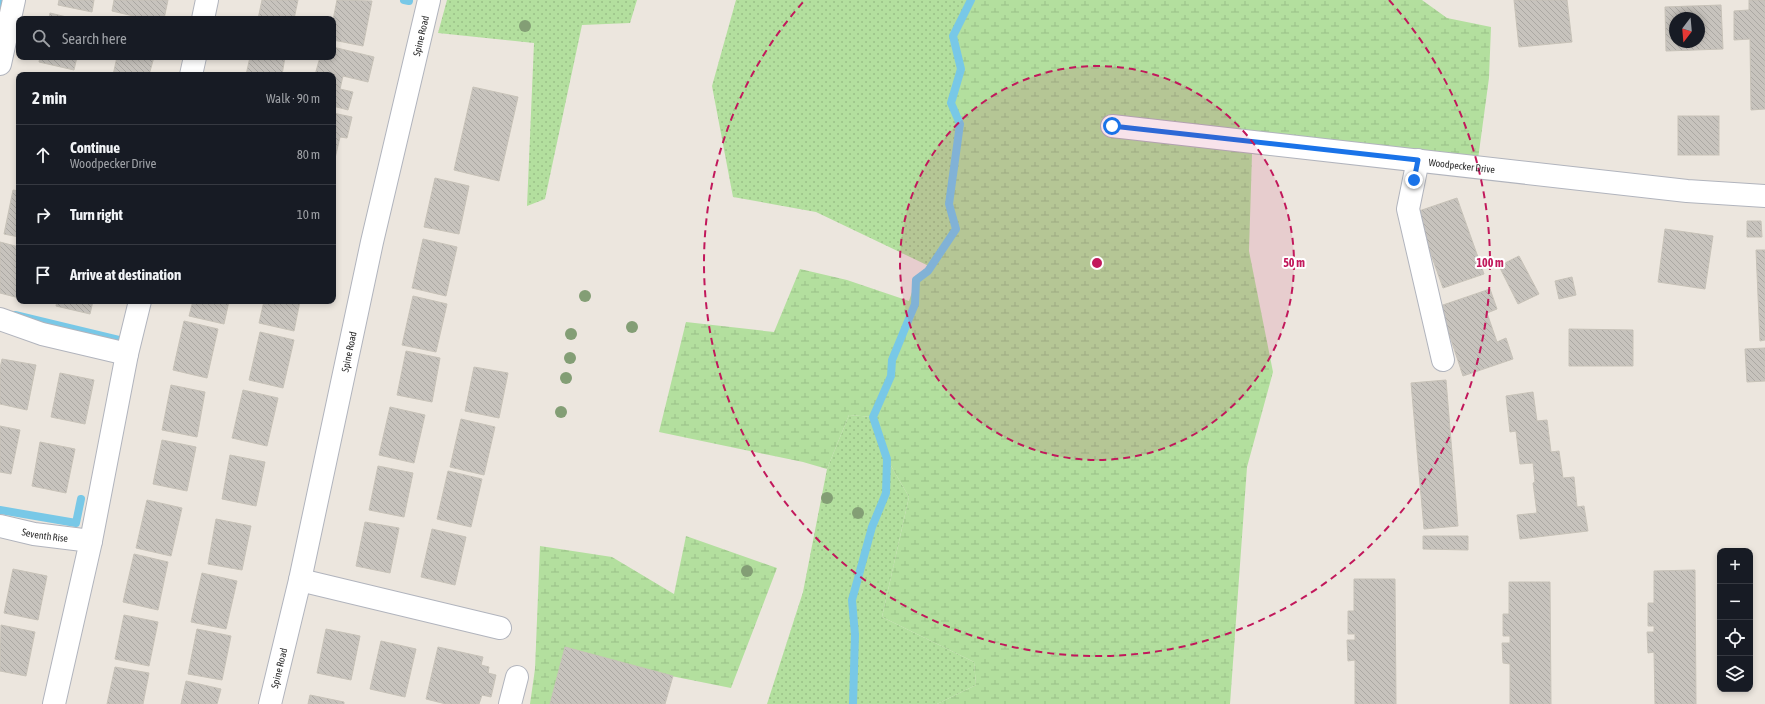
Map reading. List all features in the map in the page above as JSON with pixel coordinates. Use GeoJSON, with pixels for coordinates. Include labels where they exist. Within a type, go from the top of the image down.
{"type":"FeatureCollection","features":[{"type":"Feature","properties":{"kind":"street"},"geometry":{"type":"LineString","coordinates":[[0,64],[14,0]]}},
{"type":"Feature","properties":{"kind":"street"},"geometry":{"type":"LineString","coordinates":[[204,16],[208,0]]}},
{"type":"Feature","properties":{"kind":"street","name":"Spine Road"},"geometry":{"type":"LineString","coordinates":[[270,704],[300,580],[372,242],[429,0]]}},
{"type":"Feature","properties":{"kind":"street"},"geometry":{"type":"LineString","coordinates":[[192,72],[194,60]]}},
{"type":"Feature","properties":{"kind":"street","name":"Woodpecker Drive"},"geometry":{"type":"LineString","coordinates":[[1112,126],[1687,191],[1765,196]]}},
{"type":"Feature","properties":{"kind":"street"},"geometry":{"type":"LineString","coordinates":[[1418,160],[1408,209],[1443,360]]}},
{"type":"Feature","properties":{"kind":"street"},"geometry":{"type":"LineString","coordinates":[[54,704],[91,541],[127,354],[139,304]]}},
{"type":"Feature","properties":{"kind":"street"},"geometry":{"type":"LineString","coordinates":[[0,319],[42,334],[127,354]]}},
{"type":"Feature","properties":{"kind":"street","name":"Seventh Rise"},"geometry":{"type":"LineString","coordinates":[[0,526],[34,534],[91,541]]}},
{"type":"Feature","properties":{"kind":"street"},"geometry":{"type":"LineString","coordinates":[[300,580],[500,628]]}},
{"type":"Feature","properties":{"kind":"street"},"geometry":{"type":"LineString","coordinates":[[510,704],[517,677]]}},
{"type":"Feature","properties":{"kind":"green space"},"geometry":{"type":"Polygon","coordinates":[[[447,0],[637,0],[630,23],[582,25],[545,199],[527,206],[534,43],[438,33],[447,0]]]}},
{"type":"Feature","properties":{"kind":"green space"},"geometry":{"type":"Polygon","coordinates":[[[736,0],[971,0],[953,36],[961,69],[951,103],[960,124],[949,204],[956,229],[931,267],[816,212],[733,197],[712,86],[736,0]]]}},
{"type":"Feature","properties":{"kind":"green space"},"geometry":{"type":"Polygon","coordinates":[[[971,0],[1422,0],[1447,18],[1491,27],[1489,78],[1476,174],[1252,154],[1249,251],[1273,372],[1247,467],[1230,704],[937,704],[976,685],[974,662],[882,617],[909,497],[887,459],[873,417],[849,415],[827,469],[803,462],[659,432],[686,322],[774,332],[800,269],[847,280],[909,301],[916,280],[931,267],[956,229],[949,204],[960,124],[951,103],[961,69],[953,36],[971,0]]]}},
{"type":"Feature","properties":{"kind":"green space"},"geometry":{"type":"Polygon","coordinates":[[[849,415],[873,417],[887,459],[909,497],[882,617],[974,662],[976,685],[937,704],[767,704],[803,592],[827,469],[849,415]]]}},
{"type":"Feature","properties":{"kind":"green space"},"geometry":{"type":"Polygon","coordinates":[[[686,536],[777,568],[731,688],[656,673],[565,647],[555,704],[530,704],[535,669],[540,546],[612,557],[674,594],[686,536]]]}},
{"type":"Feature","properties":{"kind":"building"},"geometry":{"type":"Polygon","coordinates":[[[59,0],[94,0],[92,12],[58,5],[59,0]]]}},
{"type":"Feature","properties":{"kind":"building"},"geometry":{"type":"Polygon","coordinates":[[[114,0],[168,0],[165,16],[133,16],[112,11],[114,0]]]}},
{"type":"Feature","properties":{"kind":"building"},"geometry":{"type":"Polygon","coordinates":[[[262,0],[298,0],[295,16],[259,16],[262,0]]]}},
{"type":"Feature","properties":{"kind":"building"},"geometry":{"type":"Polygon","coordinates":[[[337,0],[372,1],[363,46],[336,41],[336,16],[334,16],[337,0]]]}},
{"type":"Feature","properties":{"kind":"building"},"geometry":{"type":"Polygon","coordinates":[[[1514,0],[1567,0],[1572,42],[1519,47],[1514,0]]]}},
{"type":"Feature","properties":{"kind":"building"},"geometry":{"type":"Polygon","coordinates":[[[1749,0],[1765,0],[1765,109],[1751,110],[1750,39],[1734,40],[1734,11],[1749,10],[1749,0]]]}},
{"type":"Feature","properties":{"kind":"building"},"geometry":{"type":"Polygon","coordinates":[[[1721,5],[1723,49],[1666,51],[1665,7],[1721,5]]]}},
{"type":"Feature","properties":{"kind":"building"},"geometry":{"type":"Polygon","coordinates":[[[50,13],[62,16],[50,16],[50,13]]]}},
{"type":"Feature","properties":{"kind":"building"},"geometry":{"type":"Polygon","coordinates":[[[336,48],[374,57],[368,82],[343,76],[340,89],[353,92],[348,110],[336,107],[336,72],[316,72],[319,60],[336,60],[336,48]]]}},
{"type":"Feature","properties":{"kind":"building"},"geometry":{"type":"Polygon","coordinates":[[[39,60],[76,60],[74,70],[39,62],[39,60]]]}},
{"type":"Feature","properties":{"kind":"building"},"geometry":{"type":"Polygon","coordinates":[[[116,60],[153,60],[150,72],[114,72],[116,60]]]}},
{"type":"Feature","properties":{"kind":"building"},"geometry":{"type":"Polygon","coordinates":[[[249,60],[284,60],[282,72],[247,72],[249,60]]]}},
{"type":"Feature","properties":{"kind":"building"},"geometry":{"type":"Polygon","coordinates":[[[473,87],[518,97],[499,181],[454,170],[473,87]]]}},
{"type":"Feature","properties":{"kind":"building"},"geometry":{"type":"Polygon","coordinates":[[[336,114],[352,117],[347,138],[340,137],[336,154],[336,114]]]}},
{"type":"Feature","properties":{"kind":"building"},"geometry":{"type":"Polygon","coordinates":[[[1678,116],[1719,116],[1719,155],[1678,155],[1678,116]]]}},
{"type":"Feature","properties":{"kind":"building"},"geometry":{"type":"Polygon","coordinates":[[[435,178],[469,186],[459,234],[424,227],[435,178]]]}},
{"type":"Feature","properties":{"kind":"building"},"geometry":{"type":"Polygon","coordinates":[[[13,190],[16,190],[16,236],[4,234],[13,190]]]}},
{"type":"Feature","properties":{"kind":"building"},"geometry":{"type":"Polygon","coordinates":[[[1457,198],[1484,274],[1443,288],[1416,212],[1457,198]]]}},
{"type":"Feature","properties":{"kind":"building"},"geometry":{"type":"Polygon","coordinates":[[[1747,221],[1761,221],[1762,237],[1747,237],[1747,221]]]}},
{"type":"Feature","properties":{"kind":"building"},"geometry":{"type":"Polygon","coordinates":[[[1665,229],[1713,236],[1705,289],[1658,282],[1665,229]]]}},
{"type":"Feature","properties":{"kind":"building"},"geometry":{"type":"Polygon","coordinates":[[[423,239],[457,247],[446,296],[412,288],[423,239]]]}},
{"type":"Feature","properties":{"kind":"building"},"geometry":{"type":"Polygon","coordinates":[[[0,242],[16,246],[16,297],[0,293],[0,242]]]}},
{"type":"Feature","properties":{"kind":"building"},"geometry":{"type":"Polygon","coordinates":[[[1756,250],[1765,250],[1765,340],[1760,341],[1756,250]]]}},
{"type":"Feature","properties":{"kind":"building"},"geometry":{"type":"Polygon","coordinates":[[[1519,256],[1539,294],[1518,304],[1499,266],[1519,256]]]}},
{"type":"Feature","properties":{"kind":"building"},"geometry":{"type":"Polygon","coordinates":[[[1572,277],[1576,295],[1559,299],[1555,281],[1572,277]]]}},
{"type":"Feature","properties":{"kind":"building"},"geometry":{"type":"Polygon","coordinates":[[[1490,289],[1497,309],[1487,313],[1497,342],[1506,338],[1513,359],[1463,376],[1440,306],[1490,289]]]}},
{"type":"Feature","properties":{"kind":"building"},"geometry":{"type":"Polygon","coordinates":[[[413,296],[447,304],[436,352],[402,345],[413,296]]]}},
{"type":"Feature","properties":{"kind":"building"},"geometry":{"type":"Polygon","coordinates":[[[56,304],[92,304],[90,314],[56,306],[56,304]]]}},
{"type":"Feature","properties":{"kind":"building"},"geometry":{"type":"Polygon","coordinates":[[[192,304],[228,304],[224,324],[189,316],[192,304]]]}},
{"type":"Feature","properties":{"kind":"building"},"geometry":{"type":"Polygon","coordinates":[[[263,304],[299,304],[294,331],[259,323],[263,304]]]}},
{"type":"Feature","properties":{"kind":"building"},"geometry":{"type":"Polygon","coordinates":[[[184,321],[218,329],[207,378],[173,370],[184,321]]]}},
{"type":"Feature","properties":{"kind":"building"},"geometry":{"type":"Polygon","coordinates":[[[1569,329],[1633,330],[1633,366],[1569,366],[1569,329]]]}},
{"type":"Feature","properties":{"kind":"building"},"geometry":{"type":"Polygon","coordinates":[[[260,332],[294,340],[283,388],[249,380],[260,332]]]}},
{"type":"Feature","properties":{"kind":"building"},"geometry":{"type":"Polygon","coordinates":[[[1765,348],[1765,381],[1747,382],[1745,349],[1765,348]]]}},
{"type":"Feature","properties":{"kind":"building"},"geometry":{"type":"Polygon","coordinates":[[[406,351],[440,358],[432,402],[397,395],[406,351]]]}},
{"type":"Feature","properties":{"kind":"building"},"geometry":{"type":"Polygon","coordinates":[[[2,359],[36,365],[27,410],[0,404],[0,368],[2,359]]]}},
{"type":"Feature","properties":{"kind":"building"},"geometry":{"type":"Polygon","coordinates":[[[474,367],[508,373],[499,418],[465,411],[474,367]]]}},
{"type":"Feature","properties":{"kind":"building"},"geometry":{"type":"Polygon","coordinates":[[[60,373],[94,380],[85,424],[51,417],[60,373]]]}},
{"type":"Feature","properties":{"kind":"building"},"geometry":{"type":"Polygon","coordinates":[[[1446,380],[1458,526],[1424,529],[1411,383],[1446,380]]]}},
{"type":"Feature","properties":{"kind":"building"},"geometry":{"type":"Polygon","coordinates":[[[171,385],[205,392],[197,437],[162,430],[171,385]]]}},
{"type":"Feature","properties":{"kind":"building"},"geometry":{"type":"Polygon","coordinates":[[[243,390],[278,398],[267,446],[232,438],[243,390]]]}},
{"type":"Feature","properties":{"kind":"building"},"geometry":{"type":"Polygon","coordinates":[[[1533,392],[1537,421],[1547,420],[1551,452],[1559,451],[1563,478],[1574,477],[1577,507],[1584,506],[1588,531],[1520,539],[1517,515],[1537,513],[1533,483],[1535,482],[1533,463],[1520,464],[1516,431],[1510,432],[1506,396],[1533,392]]]}},
{"type":"Feature","properties":{"kind":"building"},"geometry":{"type":"Polygon","coordinates":[[[390,407],[425,415],[414,463],[379,455],[390,407]]]}},
{"type":"Feature","properties":{"kind":"building"},"geometry":{"type":"Polygon","coordinates":[[[461,419],[495,427],[484,475],[450,467],[461,419]]]}},
{"type":"Feature","properties":{"kind":"building"},"geometry":{"type":"Polygon","coordinates":[[[0,426],[20,430],[11,474],[0,472],[0,426]]]}},
{"type":"Feature","properties":{"kind":"building"},"geometry":{"type":"Polygon","coordinates":[[[162,440],[196,447],[187,491],[153,484],[162,440]]]}},
{"type":"Feature","properties":{"kind":"building"},"geometry":{"type":"Polygon","coordinates":[[[40,442],[75,449],[66,493],[32,486],[40,442]]]}},
{"type":"Feature","properties":{"kind":"building"},"geometry":{"type":"Polygon","coordinates":[[[230,455],[265,462],[256,506],[222,499],[230,455]]]}},
{"type":"Feature","properties":{"kind":"building"},"geometry":{"type":"Polygon","coordinates":[[[378,466],[413,473],[404,517],[369,510],[378,466]]]}},
{"type":"Feature","properties":{"kind":"building"},"geometry":{"type":"Polygon","coordinates":[[[448,471],[482,479],[471,527],[437,519],[448,471]]]}},
{"type":"Feature","properties":{"kind":"building"},"geometry":{"type":"Polygon","coordinates":[[[147,500],[182,508],[171,556],[136,548],[147,500]]]}},
{"type":"Feature","properties":{"kind":"building"},"geometry":{"type":"Polygon","coordinates":[[[216,519],[251,526],[242,570],[208,564],[216,519]]]}},
{"type":"Feature","properties":{"kind":"building"},"geometry":{"type":"Polygon","coordinates":[[[365,522],[399,528],[390,573],[356,566],[365,522]]]}},
{"type":"Feature","properties":{"kind":"building"},"geometry":{"type":"Polygon","coordinates":[[[432,529],[466,537],[455,585],[421,577],[432,529]]]}},
{"type":"Feature","properties":{"kind":"building"},"geometry":{"type":"Polygon","coordinates":[[[1423,536],[1468,536],[1468,550],[1423,549],[1423,536]]]}},
{"type":"Feature","properties":{"kind":"building"},"geometry":{"type":"Polygon","coordinates":[[[134,554],[168,562],[158,610],[123,602],[134,554]]]}},
{"type":"Feature","properties":{"kind":"building"},"geometry":{"type":"Polygon","coordinates":[[[13,569],[47,576],[38,620],[4,613],[13,569]]]}},
{"type":"Feature","properties":{"kind":"building"},"geometry":{"type":"Polygon","coordinates":[[[1695,570],[1696,704],[1655,704],[1654,652],[1648,653],[1647,632],[1654,632],[1654,626],[1648,626],[1648,603],[1654,603],[1654,571],[1695,570]]]}},
{"type":"Feature","properties":{"kind":"building"},"geometry":{"type":"Polygon","coordinates":[[[202,573],[237,581],[226,629],[191,622],[202,573]]]}},
{"type":"Feature","properties":{"kind":"building"},"geometry":{"type":"Polygon","coordinates":[[[1354,579],[1395,579],[1396,704],[1355,704],[1355,660],[1348,661],[1347,640],[1355,640],[1355,634],[1348,634],[1348,611],[1354,611],[1354,579]]]}},
{"type":"Feature","properties":{"kind":"building"},"geometry":{"type":"Polygon","coordinates":[[[1509,582],[1550,582],[1551,704],[1510,704],[1510,664],[1503,663],[1502,643],[1510,643],[1510,636],[1503,636],[1503,614],[1509,614],[1509,582]]]}},
{"type":"Feature","properties":{"kind":"building"},"geometry":{"type":"Polygon","coordinates":[[[124,615],[158,622],[149,666],[115,659],[124,615]]]}},
{"type":"Feature","properties":{"kind":"building"},"geometry":{"type":"Polygon","coordinates":[[[1,625],[35,632],[26,676],[0,671],[1,625]]]}},
{"type":"Feature","properties":{"kind":"building"},"geometry":{"type":"Polygon","coordinates":[[[197,629],[231,636],[222,680],[188,674],[197,629]]]}},
{"type":"Feature","properties":{"kind":"building"},"geometry":{"type":"Polygon","coordinates":[[[326,629],[360,636],[351,680],[317,673],[326,629]]]}},
{"type":"Feature","properties":{"kind":"building"},"geometry":{"type":"Polygon","coordinates":[[[381,641],[416,649],[405,697],[370,689],[381,641]]]}},
{"type":"Feature","properties":{"kind":"building"},"geometry":{"type":"Polygon","coordinates":[[[438,647],[483,657],[481,665],[489,667],[488,673],[496,675],[491,697],[482,695],[479,704],[446,704],[426,699],[438,647]]]}},
{"type":"Feature","properties":{"kind":"building"},"geometry":{"type":"Polygon","coordinates":[[[565,647],[673,676],[665,704],[550,704],[565,647]]]}},
{"type":"Feature","properties":{"kind":"building"},"geometry":{"type":"Polygon","coordinates":[[[115,667],[149,673],[143,704],[107,704],[115,667]]]}},
{"type":"Feature","properties":{"kind":"building"},"geometry":{"type":"Polygon","coordinates":[[[186,681],[221,689],[217,704],[181,704],[186,681]]]}},
{"type":"Feature","properties":{"kind":"building"},"geometry":{"type":"Polygon","coordinates":[[[310,695],[344,702],[344,704],[308,704],[310,695]]]}},
{"type":"Feature","properties":{"kind":"waterway"},"geometry":{"type":"LineString","coordinates":[[404,0],[409,1]]}},
{"type":"Feature","properties":{"kind":"waterway"},"geometry":{"type":"LineString","coordinates":[[853,704],[855,635],[852,600],[872,527],[886,493],[887,459],[873,417],[891,376],[892,360],[915,304],[916,280],[928,271],[956,229],[949,204],[960,124],[951,103],[961,69],[953,36],[971,0]]}},
{"type":"Feature","properties":{"kind":"waterway"},"geometry":{"type":"LineString","coordinates":[[15,315],[123,341]]}},
{"type":"Feature","properties":{"kind":"waterway"},"geometry":{"type":"LineString","coordinates":[[0,510],[76,523],[81,499]]}},
{"type":"Feature","properties":{"kind":"route"},"geometry":{"type":"LineString","coordinates":[[1112,126],[1418,160],[1414,180]]}}]}
